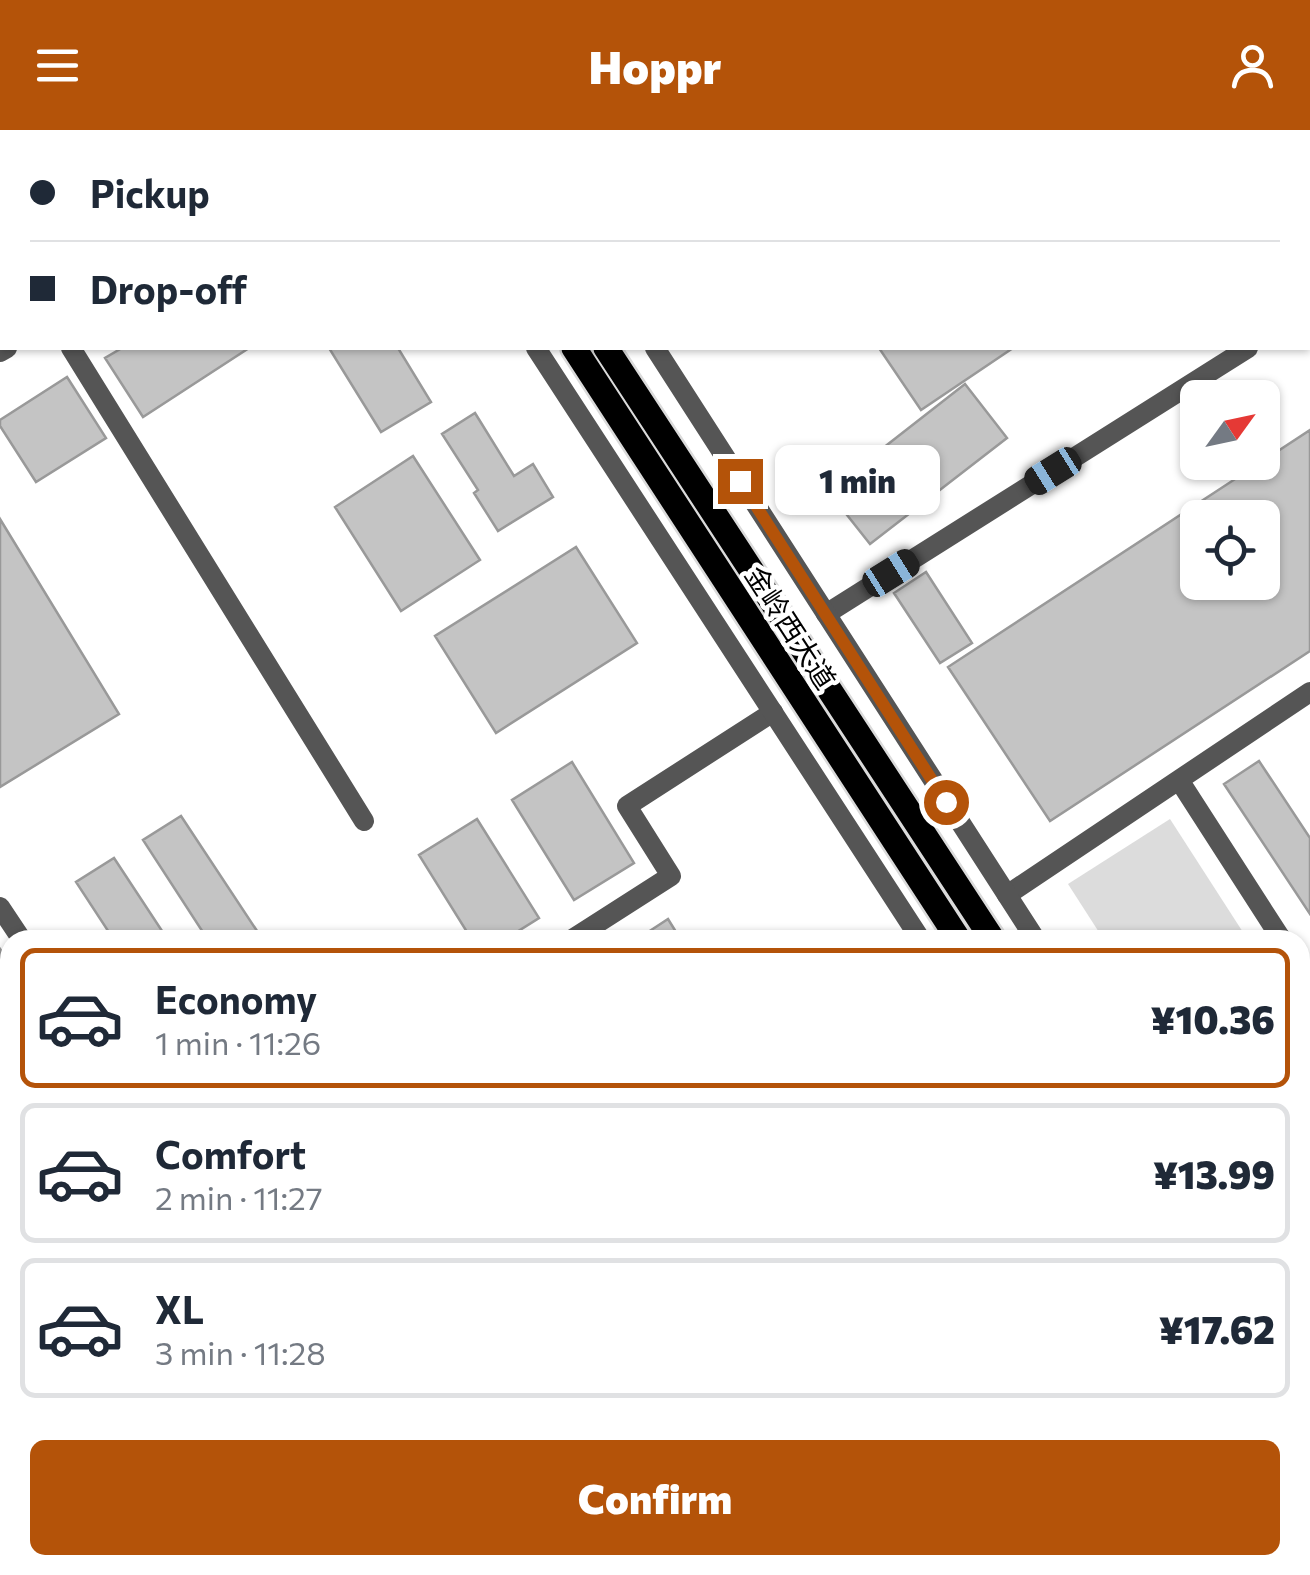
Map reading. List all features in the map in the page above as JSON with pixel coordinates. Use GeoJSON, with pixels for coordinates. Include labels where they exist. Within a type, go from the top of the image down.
{"type":"FeatureCollection","features":[{"type":"Feature","properties":{"kind":"main road","name":"金岭西大道"},"geometry":{"type":"LineString","coordinates":[[575,350],[952,930]]}},
{"type":"Feature","properties":{"kind":"main road","name":"金岭西大道"},"geometry":{"type":"LineString","coordinates":[[607,350],[986,930]]}},
{"type":"Feature","properties":{"kind":"street"},"geometry":{"type":"LineString","coordinates":[[72,350],[364,821]]}},
{"type":"Feature","properties":{"kind":"street"},"geometry":{"type":"LineString","coordinates":[[537,350],[915,930]]}},
{"type":"Feature","properties":{"kind":"street"},"geometry":{"type":"LineString","coordinates":[[656,350],[1030,930]]}},
{"type":"Feature","properties":{"kind":"street"},"geometry":{"type":"LineString","coordinates":[[826,614],[1245,350]]}},
{"type":"Feature","properties":{"kind":"street"},"geometry":{"type":"LineString","coordinates":[[1007,895],[1310,692]]}},
{"type":"Feature","properties":{"kind":"street"},"geometry":{"type":"LineString","coordinates":[[587,930],[671,876],[627,806],[773,712]]}},
{"type":"Feature","properties":{"kind":"street"},"geometry":{"type":"LineString","coordinates":[[1179,780],[1276,930]]}},
{"type":"Feature","properties":{"kind":"street"},"geometry":{"type":"LineString","coordinates":[[0,907],[15,930]]}},
{"type":"Feature","properties":{"kind":"shaded area"},"geometry":{"type":"Polygon","coordinates":[[[1170,819],[1242,930],[1098,930],[1068,884],[1170,819]]]}},
{"type":"Feature","properties":{"kind":"building"},"geometry":{"type":"Polygon","coordinates":[[[119,350],[246,350],[143,417],[105,358],[119,350]]]}},
{"type":"Feature","properties":{"kind":"building"},"geometry":{"type":"Polygon","coordinates":[[[330,350],[399,350],[431,402],[381,432],[330,350]]]}},
{"type":"Feature","properties":{"kind":"building"},"geometry":{"type":"Polygon","coordinates":[[[880,350],[1010,350],[921,410],[880,350]]]}},
{"type":"Feature","properties":{"kind":"building"},"geometry":{"type":"Polygon","coordinates":[[[67,377],[106,438],[36,482],[0,426],[0,420],[67,377]]]}},
{"type":"Feature","properties":{"kind":"building"},"geometry":{"type":"Polygon","coordinates":[[[965,384],[1007,438],[870,544],[828,491],[965,384]]]}},
{"type":"Feature","properties":{"kind":"building"},"geometry":{"type":"Polygon","coordinates":[[[475,413],[514,476],[533,464],[553,497],[498,531],[474,493],[478,490],[442,434],[475,413]]]}},
{"type":"Feature","properties":{"kind":"building"},"geometry":{"type":"Polygon","coordinates":[[[1310,430],[1310,651],[1050,821],[948,667],[1180,515],[1180,600],[1280,600],[1280,500],[1203,500],[1234,480],[1280,480],[1280,450],[1310,430]]]}},
{"type":"Feature","properties":{"kind":"building"},"geometry":{"type":"Polygon","coordinates":[[[413,456],[480,560],[401,611],[335,507],[413,456]]]}},
{"type":"Feature","properties":{"kind":"building"},"geometry":{"type":"Polygon","coordinates":[[[0,519],[119,714],[0,787],[0,519]]]}},
{"type":"Feature","properties":{"kind":"building"},"geometry":{"type":"Polygon","coordinates":[[[576,547],[637,643],[496,733],[435,636],[576,547]]]}},
{"type":"Feature","properties":{"kind":"building"},"geometry":{"type":"Polygon","coordinates":[[[926,572],[972,643],[940,663],[894,593],[926,572]]]}},
{"type":"Feature","properties":{"kind":"building"},"geometry":{"type":"Polygon","coordinates":[[[1259,761],[1310,838],[1310,914],[1224,784],[1259,761]]]}},
{"type":"Feature","properties":{"kind":"building"},"geometry":{"type":"Polygon","coordinates":[[[572,762],[634,863],[574,900],[512,800],[572,762]]]}},
{"type":"Feature","properties":{"kind":"building"},"geometry":{"type":"Polygon","coordinates":[[[181,816],[256,930],[202,930],[143,840],[181,816]]]}},
{"type":"Feature","properties":{"kind":"building"},"geometry":{"type":"Polygon","coordinates":[[[477,819],[539,918],[520,930],[466,930],[419,855],[477,819]]]}},
{"type":"Feature","properties":{"kind":"building"},"geometry":{"type":"Polygon","coordinates":[[[114,858],[161,930],[107,930],[76,882],[114,858]]]}},
{"type":"Feature","properties":{"kind":"building"},"geometry":{"type":"Polygon","coordinates":[[[668,919],[675,930],[651,930],[668,919]]]}},
{"type":"Feature","properties":{"kind":"route"},"geometry":{"type":"LineString","coordinates":[[740,481],[946,802]]}}]}
